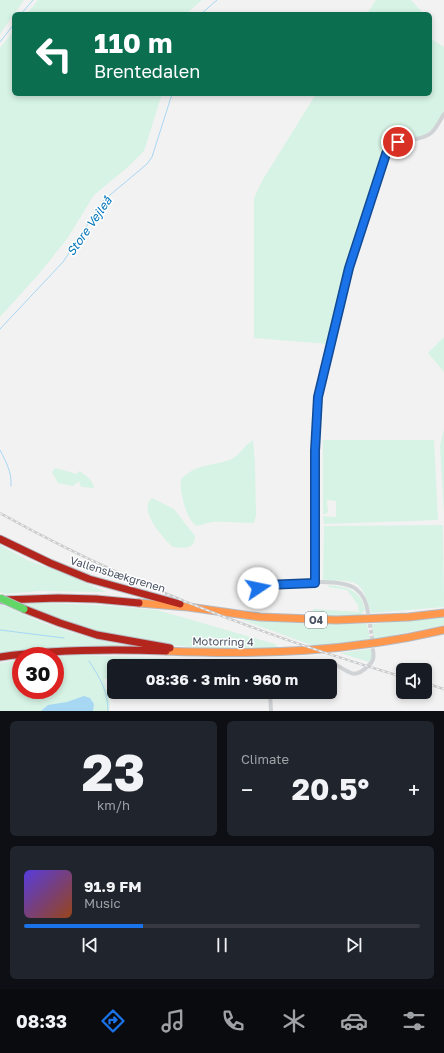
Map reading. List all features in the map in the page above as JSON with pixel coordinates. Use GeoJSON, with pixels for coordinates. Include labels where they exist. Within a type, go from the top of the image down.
{"type":"FeatureCollection","features":[{"type":"Feature","properties":{"kind":"highway","name":"Vallensbækgrenen"},"geometry":{"type":"LineString","coordinates":[[0,539],[47,562],[72,572],[188,607]]}},
{"type":"Feature","properties":{"kind":"highway"},"geometry":{"type":"LineString","coordinates":[[0,598],[50,620],[97,635],[192,652]]}},
{"type":"Feature","properties":{"kind":"highway","name":"O4"},"geometry":{"type":"LineString","coordinates":[[0,601],[58,598],[96,599],[188,607],[260,617],[336,620],[402,618],[444,613]]}},
{"type":"Feature","properties":{"kind":"highway","name":"Motorring 4"},"geometry":{"type":"LineString","coordinates":[[0,657],[32,652],[84,649],[268,653],[337,648],[383,642],[444,630]]}},
{"type":"Feature","properties":{"kind":"street"},"geometry":{"type":"LineString","coordinates":[[315,583],[316,407],[329,347],[349,268],[389,148],[398,142],[430,134],[435,129],[444,114]]}},
{"type":"Feature","properties":{"kind":"street"},"geometry":{"type":"LineString","coordinates":[[258,588],[265,585],[315,583],[340,583],[349,585],[365,599],[368,613]]}},
{"type":"Feature","properties":{"kind":"street"},"geometry":{"type":"LineString","coordinates":[[337,666],[351,674],[356,674],[363,671],[372,662],[374,656],[373,650]]}},
{"type":"Feature","properties":{"kind":"street"},"geometry":{"type":"LineString","coordinates":[[270,699],[271,711]]}},
{"type":"Feature","properties":{"kind":"green space"},"geometry":{"type":"Polygon","coordinates":[[[0,0],[24,0],[16,12],[12,12],[12,17],[0,34],[0,0]]]}},
{"type":"Feature","properties":{"kind":"green space"},"geometry":{"type":"Polygon","coordinates":[[[38,0],[202,0],[188,12],[29,12],[38,0]]]}},
{"type":"Feature","properties":{"kind":"green space"},"geometry":{"type":"Polygon","coordinates":[[[376,0],[411,0],[422,12],[368,12],[376,0]]]}},
{"type":"Feature","properties":{"kind":"green space"},"geometry":{"type":"Polygon","coordinates":[[[12,33],[12,96],[161,96],[144,151],[129,166],[94,195],[67,239],[38,275],[0,317],[0,48],[12,33]]]}},
{"type":"Feature","properties":{"kind":"green space"},"geometry":{"type":"Polygon","coordinates":[[[432,39],[444,47],[444,111],[435,126],[425,135],[389,144],[347,266],[329,344],[254,338],[254,198],[262,181],[315,96],[432,96],[432,39]]]}},
{"type":"Feature","properties":{"kind":"green space"},"geometry":{"type":"Polygon","coordinates":[[[444,337],[444,372],[428,353],[444,337]]]}},
{"type":"Feature","properties":{"kind":"green space"},"geometry":{"type":"Polygon","coordinates":[[[444,429],[444,513],[440,446],[444,429]]]}},
{"type":"Feature","properties":{"kind":"green space"},"geometry":{"type":"Polygon","coordinates":[[[253,440],[256,516],[254,523],[211,522],[199,526],[196,525],[192,522],[186,511],[181,490],[181,479],[193,470],[233,458],[253,440]]]}},
{"type":"Feature","properties":{"kind":"green space"},"geometry":{"type":"Polygon","coordinates":[[[323,440],[434,440],[438,520],[324,524],[323,516],[336,517],[336,501],[327,500],[328,512],[323,514],[323,440]]]}},
{"type":"Feature","properties":{"kind":"green space"},"geometry":{"type":"Polygon","coordinates":[[[55,468],[77,474],[79,471],[91,480],[94,488],[81,487],[79,481],[73,486],[58,483],[52,472],[55,468]]]}},
{"type":"Feature","properties":{"kind":"green space"},"geometry":{"type":"Polygon","coordinates":[[[152,498],[174,509],[195,536],[191,546],[184,548],[173,547],[158,531],[150,517],[148,510],[148,503],[152,498]]]}},
{"type":"Feature","properties":{"kind":"green space"},"geometry":{"type":"Polygon","coordinates":[[[443,525],[444,607],[371,613],[365,595],[356,584],[345,581],[323,581],[324,526],[443,525]]]}},
{"type":"Feature","properties":{"kind":"green space"},"geometry":{"type":"Polygon","coordinates":[[[0,545],[27,560],[66,574],[106,592],[39,591],[5,594],[0,592],[0,545]]]}},
{"type":"Feature","properties":{"kind":"green space"},"geometry":{"type":"Polygon","coordinates":[[[329,585],[347,588],[356,593],[363,602],[365,609],[361,615],[330,616],[313,614],[313,609],[359,612],[358,605],[347,590],[328,587],[329,585]]]}},
{"type":"Feature","properties":{"kind":"green space"},"geometry":{"type":"Polygon","coordinates":[[[41,603],[96,605],[157,610],[275,644],[280,649],[223,650],[139,642],[73,626],[23,604],[41,603]]]}},
{"type":"Feature","properties":{"kind":"green space"},"geometry":{"type":"Polygon","coordinates":[[[0,604],[31,618],[67,631],[130,646],[12,647],[12,652],[0,654],[0,604]]]}},
{"type":"Feature","properties":{"kind":"green space"},"geometry":{"type":"Polygon","coordinates":[[[444,617],[444,625],[374,639],[372,624],[444,617]]]}},
{"type":"Feature","properties":{"kind":"green space"},"geometry":{"type":"Polygon","coordinates":[[[237,618],[306,624],[367,624],[370,639],[314,646],[237,618]]]}},
{"type":"Feature","properties":{"kind":"green space"},"geometry":{"type":"Polygon","coordinates":[[[371,649],[372,658],[369,662],[340,653],[371,649]]]}},
{"type":"Feature","properties":{"kind":"green space"},"geometry":{"type":"Polygon","coordinates":[[[79,655],[180,659],[107,659],[107,679],[104,679],[107,699],[109,699],[110,703],[109,711],[0,711],[0,663],[12,661],[12,699],[64,699],[64,656],[79,655]]]}},
{"type":"Feature","properties":{"kind":"water"},"geometry":{"type":"Polygon","coordinates":[[[84,696],[90,698],[94,704],[93,711],[41,711],[48,705],[67,702],[84,696]]]}},
{"type":"Feature","properties":{"kind":"waterway","name":"Store Vejleå"},"geometry":{"type":"LineString","coordinates":[[23,12],[33,0]]}},
{"type":"Feature","properties":{"kind":"waterway","name":"Store Vejleå"},"geometry":{"type":"LineString","coordinates":[[203,12],[217,0]]}},
{"type":"Feature","properties":{"kind":"waterway","name":"Store Vejleå"},"geometry":{"type":"LineString","coordinates":[[0,42],[12,27]]}},
{"type":"Feature","properties":{"kind":"waterway","name":"Store Vejleå"},"geometry":{"type":"LineString","coordinates":[[0,329],[63,262],[104,200],[147,164],[152,157],[171,96]]}},
{"type":"Feature","properties":{"kind":"waterway"},"geometry":{"type":"LineString","coordinates":[[0,450],[10,472],[11,486]]}},
{"type":"Feature","properties":{"kind":"waterway"},"geometry":{"type":"LineString","coordinates":[[0,630],[64,638]]}},
{"type":"Feature","properties":{"kind":"waterway"},"geometry":{"type":"LineString","coordinates":[[89,661],[103,685],[107,697],[108,711]]}},
{"type":"Feature","properties":{"kind":"tunnel"},"geometry":{"type":"LineString","coordinates":[[369,618],[373,644]]}},
{"type":"Feature","properties":{"kind":"railway"},"geometry":{"type":"LineString","coordinates":[[0,513],[97,563],[197,606],[299,644],[396,675]]}},
{"type":"Feature","properties":{"kind":"railway"},"geometry":{"type":"LineString","coordinates":[[432,685],[444,689]]}},
{"type":"Feature","properties":{"kind":"traffic: slow"},"geometry":{"type":"LineString","coordinates":[[139,603],[188,607],[260,617],[336,620],[409,617],[444,613]]}},
{"type":"Feature","properties":{"kind":"traffic: slow"},"geometry":{"type":"LineString","coordinates":[[166,651],[271,652],[306,650],[374,643],[444,630]]}},
{"type":"Feature","properties":{"kind":"traffic: jam"},"geometry":{"type":"LineString","coordinates":[[0,539],[50,563],[89,579],[180,604]]}},
{"type":"Feature","properties":{"kind":"traffic: jam"},"geometry":{"type":"LineString","coordinates":[[2,600],[58,598],[96,599],[139,603]]}},
{"type":"Feature","properties":{"kind":"traffic: jam"},"geometry":{"type":"LineString","coordinates":[[24,609],[97,635],[170,648]]}},
{"type":"Feature","properties":{"kind":"traffic: jam"},"geometry":{"type":"LineString","coordinates":[[0,657],[41,652],[83,650],[166,651]]}},
{"type":"Feature","properties":{"kind":"traffic: fast"},"geometry":{"type":"LineString","coordinates":[[0,598],[24,609]]}},
{"type":"Feature","properties":{"kind":"route"},"geometry":{"type":"LineString","coordinates":[[258,588],[265,585],[315,583],[316,407],[329,347],[349,268],[386,154],[389,148],[398,142]]}}]}
